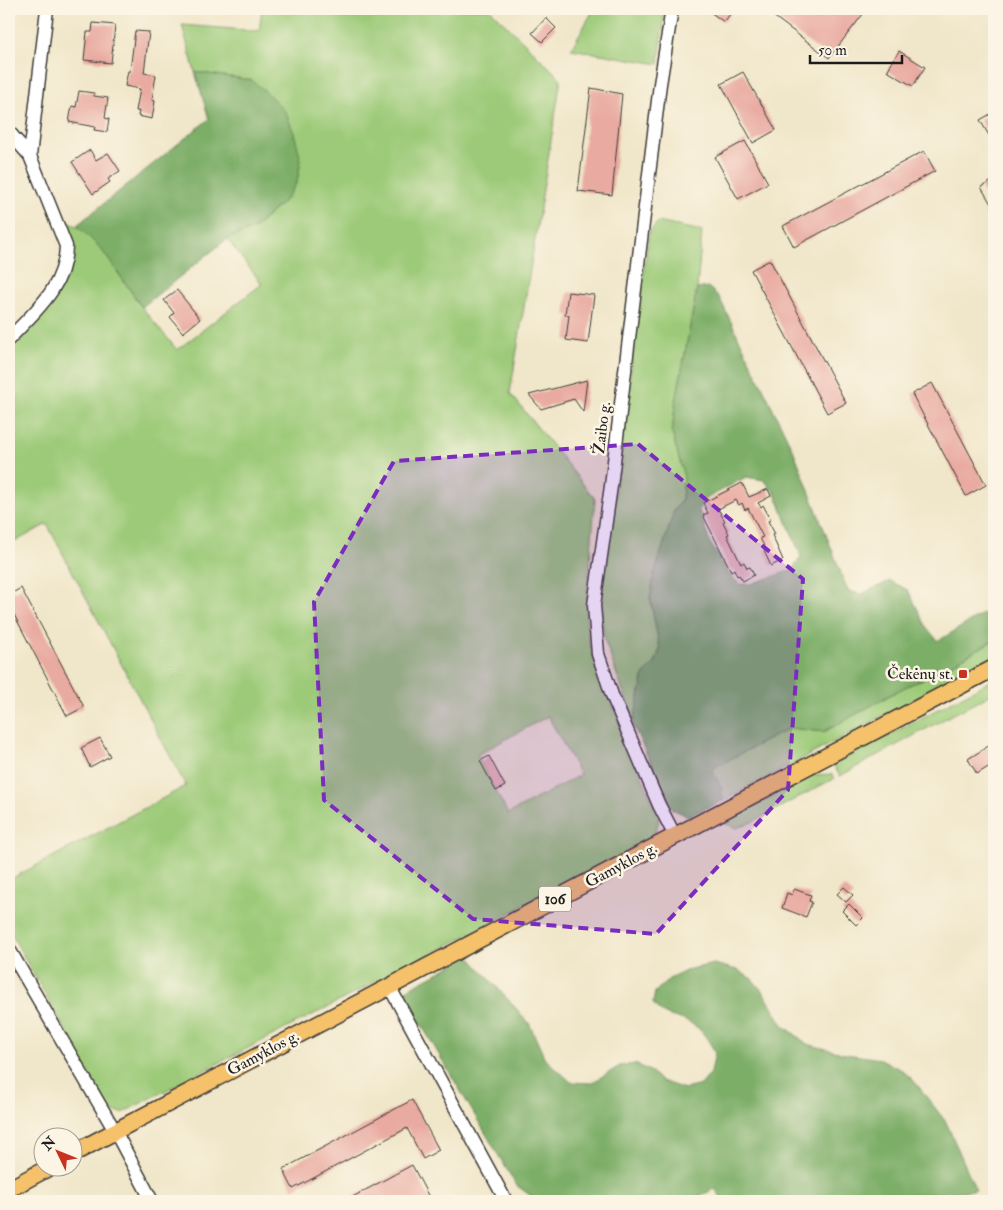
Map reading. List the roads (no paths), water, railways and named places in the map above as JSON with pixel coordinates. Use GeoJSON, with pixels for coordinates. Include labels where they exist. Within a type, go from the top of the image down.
{"type":"FeatureCollection","features":[{"type":"Feature","properties":{"kind":"main road","name":"Gamyklos g."},"geometry":{"type":"LineString","coordinates":[[115,1131],[994,668]]}},
{"type":"Feature","properties":{"kind":"main road","name":"106"},"geometry":{"type":"LineString","coordinates":[[82,1149],[115,1131]]}},
{"type":"Feature","properties":{"kind":"main road"},"geometry":{"type":"LineString","coordinates":[[9,1189],[32,1177]]}},
{"type":"Feature","properties":{"kind":"street"},"geometry":{"type":"LineString","coordinates":[[30,156],[48,9]]}},
{"type":"Feature","properties":{"kind":"street","name":"Žaibo g."},"geometry":{"type":"LineString","coordinates":[[672,9],[660,84],[611,486],[594,605],[598,654],[612,695],[659,805],[675,836]]}},
{"type":"Feature","properties":{"kind":"street"},"geometry":{"type":"LineString","coordinates":[[9,132],[30,156],[66,246],[65,261],[50,295],[9,339]]}},
{"type":"Feature","properties":{"kind":"street"},"geometry":{"type":"LineString","coordinates":[[9,949],[115,1131],[152,1201]]}},
{"type":"Feature","properties":{"kind":"street"},"geometry":{"type":"LineString","coordinates":[[389,986],[506,1201]]}},
{"type":"Feature","properties":{"kind":"place","name":"Čekėnų st."},"geometry":{"type":"Point","coordinates":[963,674]}}]}
